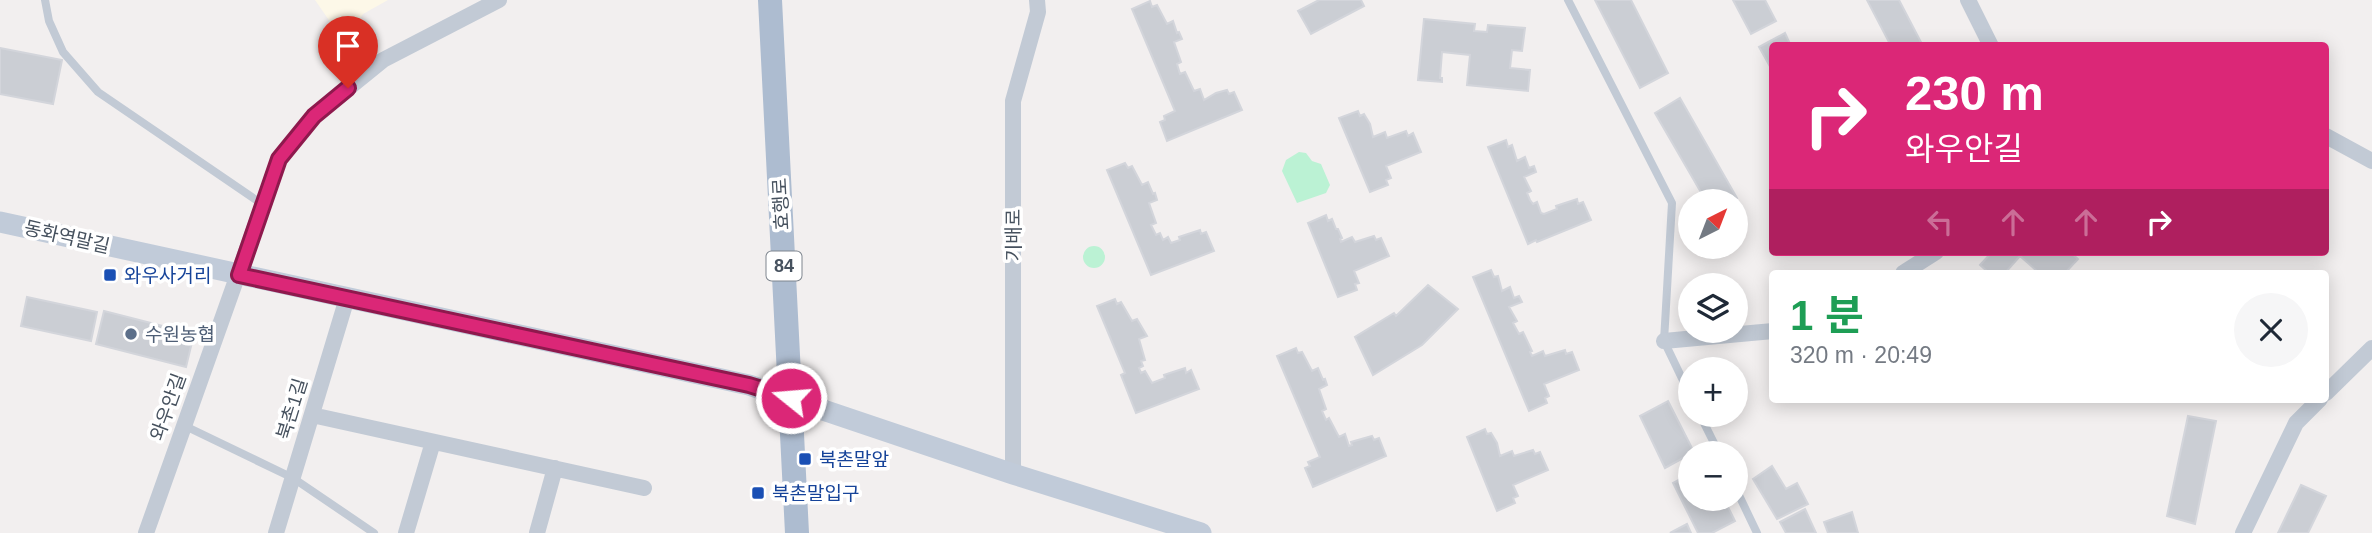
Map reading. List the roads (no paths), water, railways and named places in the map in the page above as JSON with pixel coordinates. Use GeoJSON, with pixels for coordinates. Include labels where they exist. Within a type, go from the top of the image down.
{"type":"FeatureCollection","features":[{"type":"Feature","properties":{"kind":"main road","name":"효행로"},"geometry":{"type":"LineString","coordinates":[[770,0],[797,533]]}},
{"type":"Feature","properties":{"kind":"street","name":"와우안길"},"geometry":{"type":"LineString","coordinates":[[146,533],[279,159],[314,116],[383,60],[499,0]]}},
{"type":"Feature","properties":{"kind":"street","name":"기배로"},"geometry":{"type":"LineString","coordinates":[[1013,474],[1013,101],[1038,12],[1037,0]]}},
{"type":"Feature","properties":{"kind":"street"},"geometry":{"type":"LineString","coordinates":[[1968,0],[1989,42]]}},
{"type":"Feature","properties":{"kind":"street"},"geometry":{"type":"LineString","coordinates":[[2329,138],[2372,161]]}},
{"type":"Feature","properties":{"kind":"street","name":"동화역말길"},"geometry":{"type":"LineString","coordinates":[[0,222],[749,385],[791,398]]}},
{"type":"Feature","properties":{"kind":"street"},"geometry":{"type":"LineString","coordinates":[[1908,270],[1930,256]]}},
{"type":"Feature","properties":{"kind":"street","name":"북촌1길"},"geometry":{"type":"LineString","coordinates":[[276,533],[347,298]]}},
{"type":"Feature","properties":{"kind":"street"},"geometry":{"type":"LineString","coordinates":[[1664,341],[1769,331]]}},
{"type":"Feature","properties":{"kind":"street"},"geometry":{"type":"LineString","coordinates":[[2329,390],[2372,348]]}},
{"type":"Feature","properties":{"kind":"street"},"geometry":{"type":"LineString","coordinates":[[791,398],[1013,474],[1201,533]]}},
{"type":"Feature","properties":{"kind":"street"},"geometry":{"type":"LineString","coordinates":[[2243,533],[2296,423],[2316,403]]}},
{"type":"Feature","properties":{"kind":"street"},"geometry":{"type":"LineString","coordinates":[[312,415],[644,488]]}},
{"type":"Feature","properties":{"kind":"street"},"geometry":{"type":"LineString","coordinates":[[406,533],[433,442]]}},
{"type":"Feature","properties":{"kind":"street"},"geometry":{"type":"LineString","coordinates":[[537,533],[555,468]]}},
{"type":"Feature","properties":{"kind":"lane"},"geometry":{"type":"LineString","coordinates":[[45,0],[49,21],[63,52],[98,92],[262,204]]}},
{"type":"Feature","properties":{"kind":"lane"},"geometry":{"type":"LineString","coordinates":[[1568,0],[1672,203],[1664,341],[1678,370]]}},
{"type":"Feature","properties":{"kind":"lane"},"geometry":{"type":"LineString","coordinates":[[183,425],[293,478],[374,533]]}},
{"type":"Feature","properties":{"kind":"lane"},"geometry":{"type":"LineString","coordinates":[[1746,511],[1757,533]]}},
{"type":"Feature","properties":{"kind":"place","name":"와우사거리"},"geometry":{"type":"Point","coordinates":[110,275]}},
{"type":"Feature","properties":{"kind":"place","name":"수원농협"},"geometry":{"type":"Point","coordinates":[131,334]}},
{"type":"Feature","properties":{"kind":"place","name":"북촌말앞"},"geometry":{"type":"Point","coordinates":[805,459]}},
{"type":"Feature","properties":{"kind":"place","name":"북촌말입구"},"geometry":{"type":"Point","coordinates":[758,493]}}]}
